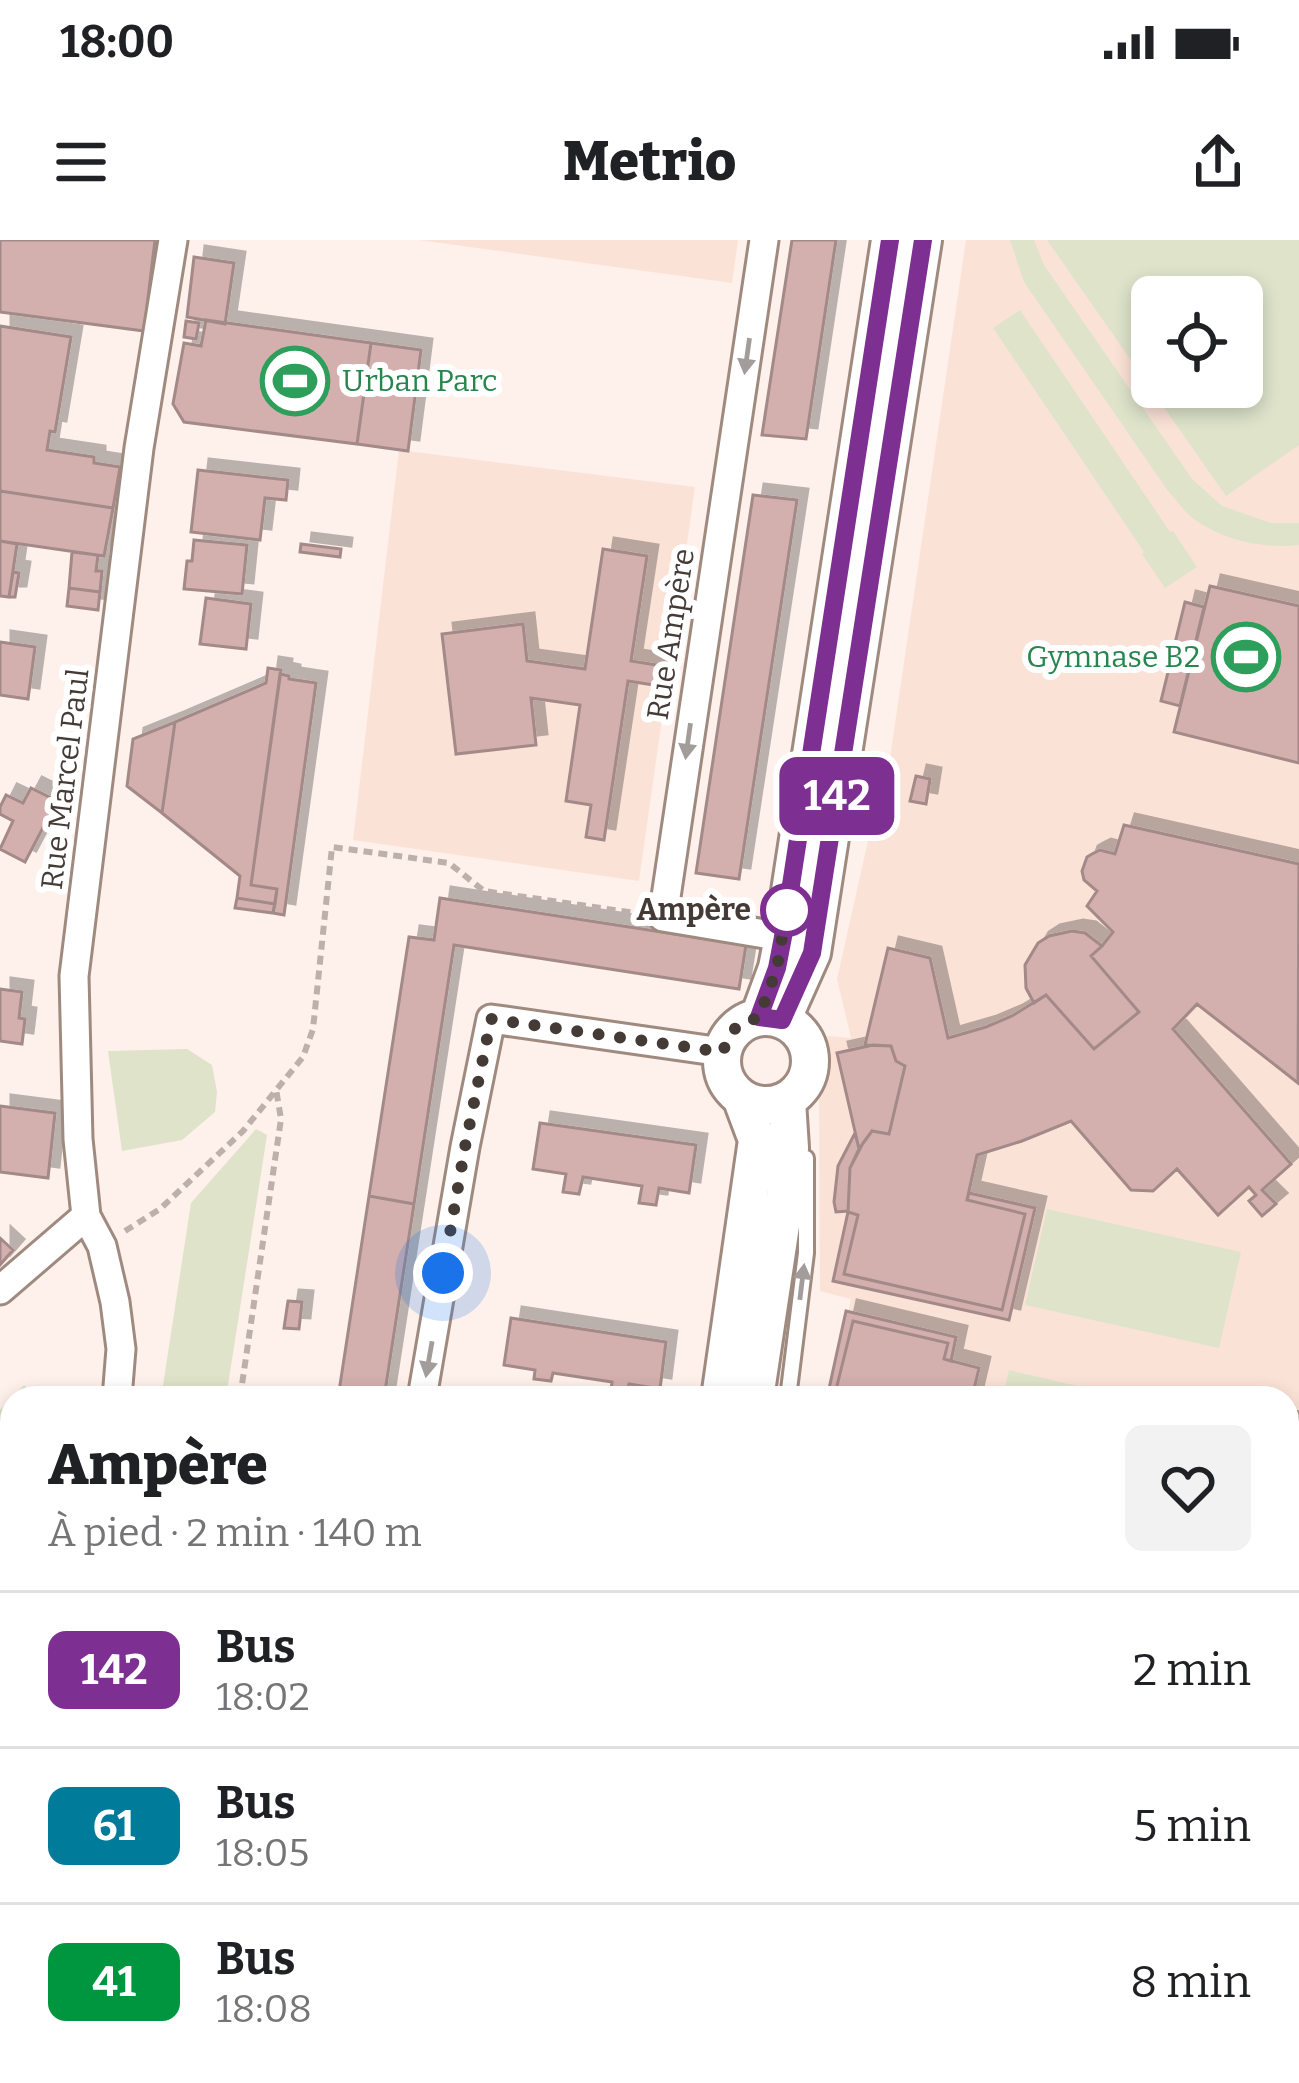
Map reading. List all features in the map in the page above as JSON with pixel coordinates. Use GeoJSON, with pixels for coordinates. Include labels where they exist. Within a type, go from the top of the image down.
{"type":"FeatureCollection","features":[{"type":"Feature","properties":{"kind":"street","name":"Rue Marcel Paul"},"geometry":{"type":"LineString","coordinates":[[86,1216],[78,1139],[74,976],[139,448],[173,240]]}},
{"type":"Feature","properties":{"kind":"street","name":"Rue Ampère"},"geometry":{"type":"LineString","coordinates":[[663,917],[764,240]]}},
{"type":"Feature","properties":{"kind":"street"},"geometry":{"type":"LineString","coordinates":[[771,1018],[890,240]]}},
{"type":"Feature","properties":{"kind":"street"},"geometry":{"type":"LineString","coordinates":[[771,1018],[812,953],[923,240]]}},
{"type":"Feature","properties":{"kind":"street"},"geometry":{"type":"LineString","coordinates":[[663,917],[783,937]]}},
{"type":"Feature","properties":{"kind":"street"},"geometry":{"type":"LineString","coordinates":[[722,1386],[757,1140],[742,1100],[727,1084],[722,1052],[736,1027],[771,1018],[794,1026],[810,1056],[808,1076],[792,1098],[786,1192],[757,1386]]}},
{"type":"Feature","properties":{"kind":"street"},"geometry":{"type":"LineString","coordinates":[[424,1386],[491,1019],[722,1052]]}},
{"type":"Feature","properties":{"kind":"street"},"geometry":{"type":"LineString","coordinates":[[742,1100],[763,1106],[792,1098]]}},
{"type":"Feature","properties":{"kind":"street"},"geometry":{"type":"LineString","coordinates":[[0,1290],[86,1216],[102,1246],[116,1302],[122,1349],[118,1386]]}},
{"type":"Feature","properties":{"kind":"lane"},"geometry":{"type":"LineString","coordinates":[[789,1386],[806,1252],[806,1152],[792,1098]]}},
{"type":"Feature","properties":{"kind":"path"},"geometry":{"type":"LineString","coordinates":[[102,1246],[160,1209],[243,1131],[303,1058],[313,1029],[332,847],[449,863],[484,891],[663,917]]}},
{"type":"Feature","properties":{"kind":"path"},"geometry":{"type":"LineString","coordinates":[[242,1386],[280,1119],[276,1088]]}},
{"type":"Feature","properties":{"kind":"shaded area"},"geometry":{"type":"Polygon","coordinates":[[[419,240],[738,240],[732,283],[419,240]]]}},
{"type":"Feature","properties":{"kind":"shaded area"},"geometry":{"type":"Polygon","coordinates":[[[966,240],[1299,240],[1299,1386],[833,1386],[851,1299],[820,1291],[819,1097],[828,1036],[851,1038],[837,979],[879,792],[890,783],[966,240]]]}},
{"type":"Feature","properties":{"kind":"shaded area"},"geometry":{"type":"Polygon","coordinates":[[[399,450],[695,487],[639,881],[353,840],[399,450]]]}},
{"type":"Feature","properties":{"kind":"green space"},"geometry":{"type":"Polygon","coordinates":[[[1010,240],[1034,240],[1044,265],[1131,391],[1131,408],[1143,408],[1192,479],[1222,506],[1271,523],[1299,523],[1299,545],[1245,542],[1188,514],[1024,282],[1010,240]]]}},
{"type":"Feature","properties":{"kind":"green space"},"geometry":{"type":"Polygon","coordinates":[[[1047,240],[1299,240],[1299,445],[1226,496],[1164,408],[1263,408],[1263,276],[1131,276],[1131,360],[1047,240]]]}},
{"type":"Feature","properties":{"kind":"green space"},"geometry":{"type":"Polygon","coordinates":[[[1020,310],[1197,567],[1165,588],[993,328],[1020,310]]]}},
{"type":"Feature","properties":{"kind":"green space"},"geometry":{"type":"Polygon","coordinates":[[[187,1049],[212,1065],[215,1112],[182,1140],[122,1151],[108,1051],[187,1049]]]}},
{"type":"Feature","properties":{"kind":"green space"},"geometry":{"type":"Polygon","coordinates":[[[256,1129],[267,1135],[228,1386],[163,1386],[191,1203],[256,1129]]]}},
{"type":"Feature","properties":{"kind":"green space"},"geometry":{"type":"Polygon","coordinates":[[[1047,1209],[1241,1252],[1219,1348],[1025,1305],[1047,1209]]]}},
{"type":"Feature","properties":{"kind":"green space"},"geometry":{"type":"Polygon","coordinates":[[[1009,1370],[1078,1386],[1005,1386],[1009,1370]]]}},
{"type":"Feature","properties":{"kind":"building"},"geometry":{"type":"Polygon","coordinates":[[[0,240],[155,240],[144,331],[0,312],[0,240]]]}},
{"type":"Feature","properties":{"kind":"building"},"geometry":{"type":"Polygon","coordinates":[[[792,240],[836,240],[806,439],[762,435],[792,240]]]}},
{"type":"Feature","properties":{"kind":"building"},"geometry":{"type":"Polygon","coordinates":[[[194,257],[234,263],[225,324],[187,317],[194,257]]]}},
{"type":"Feature","properties":{"kind":"building"},"geometry":{"type":"Polygon","coordinates":[[[206,320],[371,343],[357,444],[184,422],[173,404],[184,343],[201,346],[206,320]]]}},
{"type":"Feature","properties":{"kind":"building"},"geometry":{"type":"Polygon","coordinates":[[[186,321],[199,323],[196,339],[184,337],[186,321]]]}},
{"type":"Feature","properties":{"kind":"building"},"geometry":{"type":"Polygon","coordinates":[[[0,326],[71,337],[55,432],[50,431],[47,450],[94,457],[94,463],[120,467],[113,508],[0,491],[0,326]]]}},
{"type":"Feature","properties":{"kind":"building"},"geometry":{"type":"Polygon","coordinates":[[[371,343],[421,350],[408,451],[357,444],[371,343]]]}},
{"type":"Feature","properties":{"kind":"building"},"geometry":{"type":"Polygon","coordinates":[[[198,470],[288,480],[286,500],[265,498],[260,540],[191,532],[198,470]]]}},
{"type":"Feature","properties":{"kind":"building"},"geometry":{"type":"Polygon","coordinates":[[[0,491],[113,508],[104,556],[0,541],[0,491]]]}},
{"type":"Feature","properties":{"kind":"building"},"geometry":{"type":"Polygon","coordinates":[[[753,495],[797,500],[739,879],[696,873],[753,495]]]}},
{"type":"Feature","properties":{"kind":"building"},"geometry":{"type":"Polygon","coordinates":[[[194,540],[247,545],[242,594],[184,589],[194,540]]]}},
{"type":"Feature","properties":{"kind":"building"},"geometry":{"type":"Polygon","coordinates":[[[0,541],[17,544],[9,597],[0,596],[0,541]]]}},
{"type":"Feature","properties":{"kind":"building"},"geometry":{"type":"Polygon","coordinates":[[[301,544],[341,549],[340,557],[300,552],[301,544]]]}},
{"type":"Feature","properties":{"kind":"building"},"geometry":{"type":"Polygon","coordinates":[[[603,549],[647,556],[631,661],[663,666],[660,686],[628,681],[604,840],[586,837],[591,805],[566,801],[580,705],[531,698],[536,745],[456,754],[442,634],[523,624],[527,661],[585,669],[603,549]]]}},
{"type":"Feature","properties":{"kind":"building"},"geometry":{"type":"Polygon","coordinates":[[[72,552],[98,555],[100,592],[69,588],[72,552]]]}},
{"type":"Feature","properties":{"kind":"building"},"geometry":{"type":"Polygon","coordinates":[[[13,572],[19,573],[15,597],[9,597],[13,572]]]}},
{"type":"Feature","properties":{"kind":"building","name":"Gymnase B2"},"geometry":{"type":"Polygon","coordinates":[[[1210,586],[1299,606],[1299,763],[1174,732],[1210,586]]]}},
{"type":"Feature","properties":{"kind":"building"},"geometry":{"type":"Polygon","coordinates":[[[69,588],[100,592],[98,610],[67,606],[69,588]]]}},
{"type":"Feature","properties":{"kind":"building"},"geometry":{"type":"Polygon","coordinates":[[[206,598],[251,604],[246,649],[200,644],[206,598]]]}},
{"type":"Feature","properties":{"kind":"building"},"geometry":{"type":"Polygon","coordinates":[[[1185,602],[1204,607],[1180,706],[1161,701],[1185,602]]]}},
{"type":"Feature","properties":{"kind":"building"},"geometry":{"type":"Polygon","coordinates":[[[0,642],[35,647],[28,699],[0,695],[0,642]]]}},
{"type":"Feature","properties":{"kind":"building"},"geometry":{"type":"Polygon","coordinates":[[[268,668],[281,670],[251,885],[277,889],[275,904],[237,898],[240,876],[162,813],[175,722],[266,683],[268,668]]]}},
{"type":"Feature","properties":{"kind":"building"},"geometry":{"type":"Polygon","coordinates":[[[280,674],[316,683],[284,915],[273,913],[277,889],[251,885],[280,674]]]}},
{"type":"Feature","properties":{"kind":"building"},"geometry":{"type":"Polygon","coordinates":[[[175,722],[162,813],[127,786],[133,739],[175,722]]]}},
{"type":"Feature","properties":{"kind":"building"},"geometry":{"type":"Polygon","coordinates":[[[916,776],[930,779],[926,804],[910,801],[916,776]]]}},
{"type":"Feature","properties":{"kind":"building"},"geometry":{"type":"Polygon","coordinates":[[[31,788],[57,801],[25,862],[0,849],[13,821],[0,814],[0,807],[6,795],[23,803],[31,788]]]}},
{"type":"Feature","properties":{"kind":"building"},"geometry":{"type":"Polygon","coordinates":[[[1124,825],[1299,864],[1298,1083],[1197,1004],[1173,1029],[1291,1164],[1262,1190],[1276,1204],[1262,1216],[1249,1201],[1256,1195],[1249,1187],[1218,1215],[1177,1169],[1153,1191],[1131,1190],[1071,1121],[977,1155],[967,1200],[1025,1214],[1002,1310],[844,1274],[858,1215],[848,1212],[850,1168],[872,1131],[889,1134],[905,1066],[896,1061],[891,1046],[865,1045],[888,948],[930,958],[948,1038],[1012,1016],[1046,995],[1094,1049],[1139,1012],[1091,956],[1113,932],[1087,906],[1097,891],[1084,880],[1082,871],[1092,854],[1100,850],[1115,854],[1124,825]]]}},
{"type":"Feature","properties":{"kind":"building"},"geometry":{"type":"Polygon","coordinates":[[[237,898],[275,904],[273,913],[235,908],[237,898]]]}},
{"type":"Feature","properties":{"kind":"building"},"geometry":{"type":"Polygon","coordinates":[[[440,898],[746,945],[739,989],[454,945],[414,1204],[369,1196],[409,937],[434,940],[440,898]]]}},
{"type":"Feature","properties":{"kind":"building"},"geometry":{"type":"Polygon","coordinates":[[[1072,931],[1085,933],[1102,946],[1091,956],[1139,1012],[1094,1049],[1046,995],[1034,1003],[1026,988],[1025,965],[1038,943],[1072,931]]]}},
{"type":"Feature","properties":{"kind":"building"},"geometry":{"type":"Polygon","coordinates":[[[0,989],[22,992],[22,1044],[0,1041],[0,989]]]}},
{"type":"Feature","properties":{"kind":"building"},"geometry":{"type":"Polygon","coordinates":[[[891,1046],[896,1061],[905,1066],[889,1134],[872,1131],[859,1149],[837,1053],[891,1046]]]}},
{"type":"Feature","properties":{"kind":"building"},"geometry":{"type":"Polygon","coordinates":[[[0,1106],[55,1113],[48,1178],[0,1172],[0,1106]]]}},
{"type":"Feature","properties":{"kind":"building"},"geometry":{"type":"Polygon","coordinates":[[[540,1123],[696,1145],[689,1193],[659,1188],[656,1205],[639,1203],[642,1186],[583,1177],[579,1194],[563,1192],[566,1174],[533,1169],[540,1123]]]}},
{"type":"Feature","properties":{"kind":"building"},"geometry":{"type":"Polygon","coordinates":[[[855,1133],[859,1149],[850,1168],[848,1211],[836,1212],[838,1166],[855,1133]]]}},
{"type":"Feature","properties":{"kind":"building"},"geometry":{"type":"Polygon","coordinates":[[[969,1193],[1035,1208],[1009,1320],[833,1281],[848,1212],[858,1215],[844,1274],[1002,1310],[1025,1214],[967,1200],[969,1193]]]}},
{"type":"Feature","properties":{"kind":"building"},"geometry":{"type":"Polygon","coordinates":[[[369,1196],[414,1204],[386,1386],[340,1386],[369,1196]]]}},
{"type":"Feature","properties":{"kind":"building"},"geometry":{"type":"Polygon","coordinates":[[[0,1238],[13,1250],[0,1265],[0,1238]]]}},
{"type":"Feature","properties":{"kind":"building"},"geometry":{"type":"Polygon","coordinates":[[[288,1301],[302,1302],[299,1329],[284,1328],[288,1301]]]}},
{"type":"Feature","properties":{"kind":"building"},"geometry":{"type":"Polygon","coordinates":[[[846,1311],[956,1337],[951,1361],[944,1359],[948,1343],[853,1321],[837,1386],[830,1386],[846,1311]]]}},
{"type":"Feature","properties":{"kind":"building"},"geometry":{"type":"Polygon","coordinates":[[[511,1318],[666,1342],[660,1386],[612,1386],[612,1382],[553,1373],[551,1381],[534,1379],[535,1370],[504,1365],[511,1318]]]}},
{"type":"Feature","properties":{"kind":"building"},"geometry":{"type":"Polygon","coordinates":[[[853,1321],[948,1343],[944,1359],[979,1368],[975,1386],[837,1386],[853,1321]]]}},
{"type":"Feature","properties":{"kind":"bus line","name":"142"},"geometry":{"type":"LineString","coordinates":[[890,240],[783,937],[759,1017],[782,1020],[812,953],[923,240]]}},
{"type":"Feature","properties":{"kind":"place","name":"Urban Parc"},"geometry":{"type":"Point","coordinates":[295,381]}},
{"type":"Feature","properties":{"kind":"place","name":"Gymnase B2"},"geometry":{"type":"Point","coordinates":[1246,657]}},
{"type":"Feature","properties":{"kind":"place","name":"Ampère"},"geometry":{"type":"Point","coordinates":[787,910]}},
{"type":"Feature","properties":{"kind":"route"},"geometry":{"type":"LineString","coordinates":[[443,1273],[491,1019],[722,1052],[736,1027],[759,1017],[777,968],[790,891],[787,910]]}}]}
